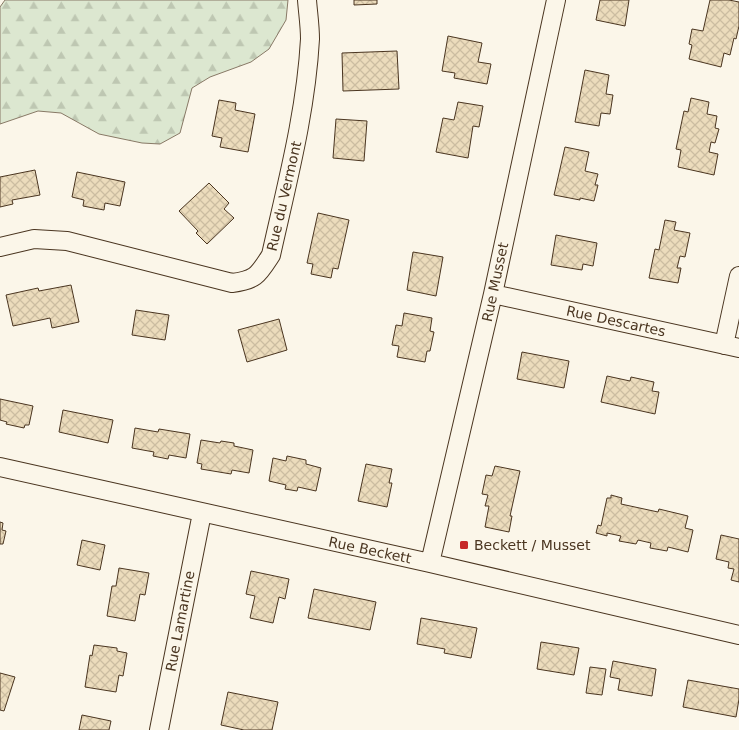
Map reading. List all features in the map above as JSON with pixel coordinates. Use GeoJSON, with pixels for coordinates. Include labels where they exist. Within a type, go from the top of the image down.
{"type":"FeatureCollection","features":[{"type":"Feature","properties":{"kind":"street","name":"Rue du Vermont"},"geometry":{"type":"LineString","coordinates":[[0,247],[34,239],[67,241],[232,283],[248,281],[260,272],[271,255],[298,134],[306,87],[310,37],[308,0]]}},
{"type":"Feature","properties":{"kind":"street","name":"Rue Musset"},"geometry":{"type":"LineString","coordinates":[[430,563],[493,294],[556,0]]}},
{"type":"Feature","properties":{"kind":"street"},"geometry":{"type":"LineString","coordinates":[[731,347],[739,276]]}},
{"type":"Feature","properties":{"kind":"street","name":"Rue Descartes"},"geometry":{"type":"LineString","coordinates":[[493,294],[731,347]]}},
{"type":"Feature","properties":{"kind":"street","name":"Rue Beckett"},"geometry":{"type":"LineString","coordinates":[[0,467],[430,563],[739,635]]}},
{"type":"Feature","properties":{"kind":"street","name":"Rue Lamartine"},"geometry":{"type":"LineString","coordinates":[[158,730],[202,513]]}},
{"type":"Feature","properties":{"kind":"green space"},"geometry":{"type":"Polygon","coordinates":[[[5,0],[288,0],[286,20],[269,49],[251,62],[210,77],[192,88],[180,133],[160,144],[142,143],[99,134],[61,113],[38,111],[0,124],[0,7],[5,0]]]}},
{"type":"Feature","properties":{"kind":"building"},"geometry":{"type":"Polygon","coordinates":[[[354,0],[377,0],[377,4],[354,5],[354,0]]]}},
{"type":"Feature","properties":{"kind":"building"},"geometry":{"type":"Polygon","coordinates":[[[600,0],[629,0],[625,26],[596,20],[600,0]]]}},
{"type":"Feature","properties":{"kind":"building"},"geometry":{"type":"Polygon","coordinates":[[[710,0],[739,2],[739,26],[736,39],[734,38],[730,55],[724,53],[721,67],[689,59],[692,45],[689,44],[692,29],[703,31],[710,0]]]}},
{"type":"Feature","properties":{"kind":"building"},"geometry":{"type":"Polygon","coordinates":[[[448,36],[482,43],[478,62],[491,64],[487,84],[454,78],[455,73],[442,71],[448,36]]]}},
{"type":"Feature","properties":{"kind":"building"},"geometry":{"type":"Polygon","coordinates":[[[397,51],[399,89],[343,91],[342,53],[397,51]]]}},
{"type":"Feature","properties":{"kind":"building"},"geometry":{"type":"Polygon","coordinates":[[[585,70],[609,75],[606,94],[613,95],[610,114],[601,113],[599,126],[575,122],[585,70]]]}},
{"type":"Feature","properties":{"kind":"building"},"geometry":{"type":"Polygon","coordinates":[[[691,98],[709,102],[707,114],[717,116],[715,128],[719,129],[715,143],[711,142],[709,152],[718,154],[714,175],[678,167],[681,150],[676,149],[684,111],[688,112],[691,98]]]}},
{"type":"Feature","properties":{"kind":"building"},"geometry":{"type":"Polygon","coordinates":[[[219,100],[236,103],[235,110],[255,114],[248,152],[220,147],[222,138],[212,136],[219,100]]]}},
{"type":"Feature","properties":{"kind":"building"},"geometry":{"type":"Polygon","coordinates":[[[458,102],[483,106],[479,127],[473,126],[468,158],[436,152],[443,118],[454,120],[458,102]]]}},
{"type":"Feature","properties":{"kind":"building"},"geometry":{"type":"Polygon","coordinates":[[[336,119],[367,121],[364,161],[333,158],[336,119]]]}},
{"type":"Feature","properties":{"kind":"building"},"geometry":{"type":"Polygon","coordinates":[[[565,147],[589,152],[585,171],[598,174],[595,185],[598,185],[594,201],[554,195],[565,147]]]}},
{"type":"Feature","properties":{"kind":"building"},"geometry":{"type":"Polygon","coordinates":[[[35,170],[40,195],[12,200],[13,204],[0,207],[0,177],[35,170]]]}},
{"type":"Feature","properties":{"kind":"building"},"geometry":{"type":"Polygon","coordinates":[[[77,172],[125,182],[120,206],[105,203],[104,210],[83,206],[84,200],[72,197],[77,172]]]}},
{"type":"Feature","properties":{"kind":"building"},"geometry":{"type":"Polygon","coordinates":[[[209,183],[229,203],[224,209],[234,218],[207,244],[196,233],[198,231],[179,211],[209,183]]]}},
{"type":"Feature","properties":{"kind":"building"},"geometry":{"type":"Polygon","coordinates":[[[318,213],[349,220],[338,269],[333,268],[331,278],[311,274],[313,264],[307,263],[318,213]]]}},
{"type":"Feature","properties":{"kind":"building"},"geometry":{"type":"Polygon","coordinates":[[[665,220],[676,222],[674,230],[690,233],[685,257],[680,256],[677,268],[681,268],[678,283],[649,278],[655,249],[659,250],[665,220]]]}},
{"type":"Feature","properties":{"kind":"building"},"geometry":{"type":"Polygon","coordinates":[[[556,235],[597,243],[593,266],[583,264],[582,270],[551,265],[556,235]]]}},
{"type":"Feature","properties":{"kind":"building"},"geometry":{"type":"Polygon","coordinates":[[[413,252],[443,257],[436,296],[407,290],[413,252]]]}},
{"type":"Feature","properties":{"kind":"building"},"geometry":{"type":"Polygon","coordinates":[[[71,285],[79,322],[52,328],[50,318],[13,326],[6,295],[38,288],[39,291],[71,285]]]}},
{"type":"Feature","properties":{"kind":"building"},"geometry":{"type":"Polygon","coordinates":[[[136,310],[169,315],[165,340],[132,335],[136,310]]]}},
{"type":"Feature","properties":{"kind":"building"},"geometry":{"type":"Polygon","coordinates":[[[404,313],[432,318],[430,331],[434,332],[430,351],[427,351],[425,362],[397,357],[399,346],[392,345],[396,325],[402,326],[404,313]]]}},
{"type":"Feature","properties":{"kind":"building"},"geometry":{"type":"Polygon","coordinates":[[[279,319],[287,350],[247,362],[238,330],[279,319]]]}},
{"type":"Feature","properties":{"kind":"building"},"geometry":{"type":"Polygon","coordinates":[[[522,352],[569,361],[564,388],[517,379],[522,352]]]}},
{"type":"Feature","properties":{"kind":"building"},"geometry":{"type":"Polygon","coordinates":[[[607,376],[630,381],[631,377],[654,382],[652,391],[659,392],[655,414],[601,402],[607,376]]]}},
{"type":"Feature","properties":{"kind":"building"},"geometry":{"type":"Polygon","coordinates":[[[0,399],[33,406],[29,425],[25,425],[24,428],[6,424],[7,422],[0,420],[0,399]]]}},
{"type":"Feature","properties":{"kind":"building"},"geometry":{"type":"Polygon","coordinates":[[[63,410],[113,420],[108,443],[59,432],[63,410]]]}},
{"type":"Feature","properties":{"kind":"building"},"geometry":{"type":"Polygon","coordinates":[[[135,428],[158,432],[159,429],[190,434],[186,458],[169,455],[168,459],[153,456],[154,452],[132,448],[135,428]]]}},
{"type":"Feature","properties":{"kind":"building"},"geometry":{"type":"Polygon","coordinates":[[[201,440],[234,443],[234,446],[253,450],[249,473],[232,470],[231,474],[201,469],[202,464],[197,463],[201,440]]]}},
{"type":"Feature","properties":{"kind":"building"},"geometry":{"type":"Polygon","coordinates":[[[287,456],[306,460],[306,464],[321,468],[316,491],[298,487],[297,491],[285,489],[286,485],[269,481],[273,458],[286,461],[287,456]]]}},
{"type":"Feature","properties":{"kind":"building"},"geometry":{"type":"Polygon","coordinates":[[[366,464],[392,469],[389,483],[392,483],[387,507],[358,501],[366,464]]]}},
{"type":"Feature","properties":{"kind":"building"},"geometry":{"type":"Polygon","coordinates":[[[495,466],[520,471],[510,516],[512,516],[509,532],[485,527],[489,506],[485,506],[488,495],[482,494],[486,475],[492,476],[495,466]]]}},
{"type":"Feature","properties":{"kind":"building"},"geometry":{"type":"Polygon","coordinates":[[[611,495],[622,498],[621,504],[658,512],[659,509],[688,516],[685,528],[693,530],[688,552],[668,547],[667,551],[650,548],[651,543],[638,540],[636,544],[619,541],[621,536],[607,533],[607,536],[596,533],[598,525],[601,526],[607,498],[611,498],[611,495]]]}},
{"type":"Feature","properties":{"kind":"building"},"geometry":{"type":"Polygon","coordinates":[[[0,522],[3,523],[2,530],[6,531],[3,544],[0,544],[0,522]]]}},
{"type":"Feature","properties":{"kind":"building"},"geometry":{"type":"Polygon","coordinates":[[[721,535],[739,539],[739,582],[731,580],[734,569],[728,568],[729,562],[716,559],[721,535]]]}},
{"type":"Feature","properties":{"kind":"building"},"geometry":{"type":"Polygon","coordinates":[[[82,540],[105,545],[100,570],[77,565],[82,540]]]}},
{"type":"Feature","properties":{"kind":"building"},"geometry":{"type":"Polygon","coordinates":[[[119,568],[149,573],[145,595],[140,594],[135,621],[107,616],[112,586],[116,586],[119,568]]]}},
{"type":"Feature","properties":{"kind":"building"},"geometry":{"type":"Polygon","coordinates":[[[251,571],[289,579],[285,599],[279,597],[273,623],[250,618],[255,596],[246,594],[251,571]]]}},
{"type":"Feature","properties":{"kind":"building"},"geometry":{"type":"Polygon","coordinates":[[[314,589],[376,602],[370,630],[308,618],[314,589]]]}},
{"type":"Feature","properties":{"kind":"building"},"geometry":{"type":"Polygon","coordinates":[[[421,618],[477,628],[471,658],[444,653],[445,649],[417,644],[421,618]]]}},
{"type":"Feature","properties":{"kind":"building"},"geometry":{"type":"Polygon","coordinates":[[[541,642],[579,648],[574,675],[537,669],[541,642]]]}},
{"type":"Feature","properties":{"kind":"building"},"geometry":{"type":"Polygon","coordinates":[[[94,645],[117,648],[117,651],[127,653],[123,676],[119,675],[116,692],[85,687],[90,655],[92,656],[94,645]]]}},
{"type":"Feature","properties":{"kind":"building"},"geometry":{"type":"Polygon","coordinates":[[[613,661],[656,669],[652,696],[618,690],[620,679],[610,677],[613,661]]]}},
{"type":"Feature","properties":{"kind":"building"},"geometry":{"type":"Polygon","coordinates":[[[590,667],[606,669],[602,695],[586,693],[590,667]]]}},
{"type":"Feature","properties":{"kind":"building"},"geometry":{"type":"Polygon","coordinates":[[[0,673],[15,677],[4,711],[0,710],[0,673]]]}},
{"type":"Feature","properties":{"kind":"building"},"geometry":{"type":"Polygon","coordinates":[[[688,680],[739,689],[736,717],[683,707],[688,680]]]}},
{"type":"Feature","properties":{"kind":"building"},"geometry":{"type":"Polygon","coordinates":[[[228,692],[278,702],[272,730],[244,730],[221,725],[228,692]]]}},
{"type":"Feature","properties":{"kind":"building"},"geometry":{"type":"Polygon","coordinates":[[[82,715],[111,721],[109,730],[79,730],[82,715]]]}},
{"type":"Feature","properties":{"kind":"place","name":"Beckett / Musset"},"geometry":{"type":"Point","coordinates":[464,545]}}]}
